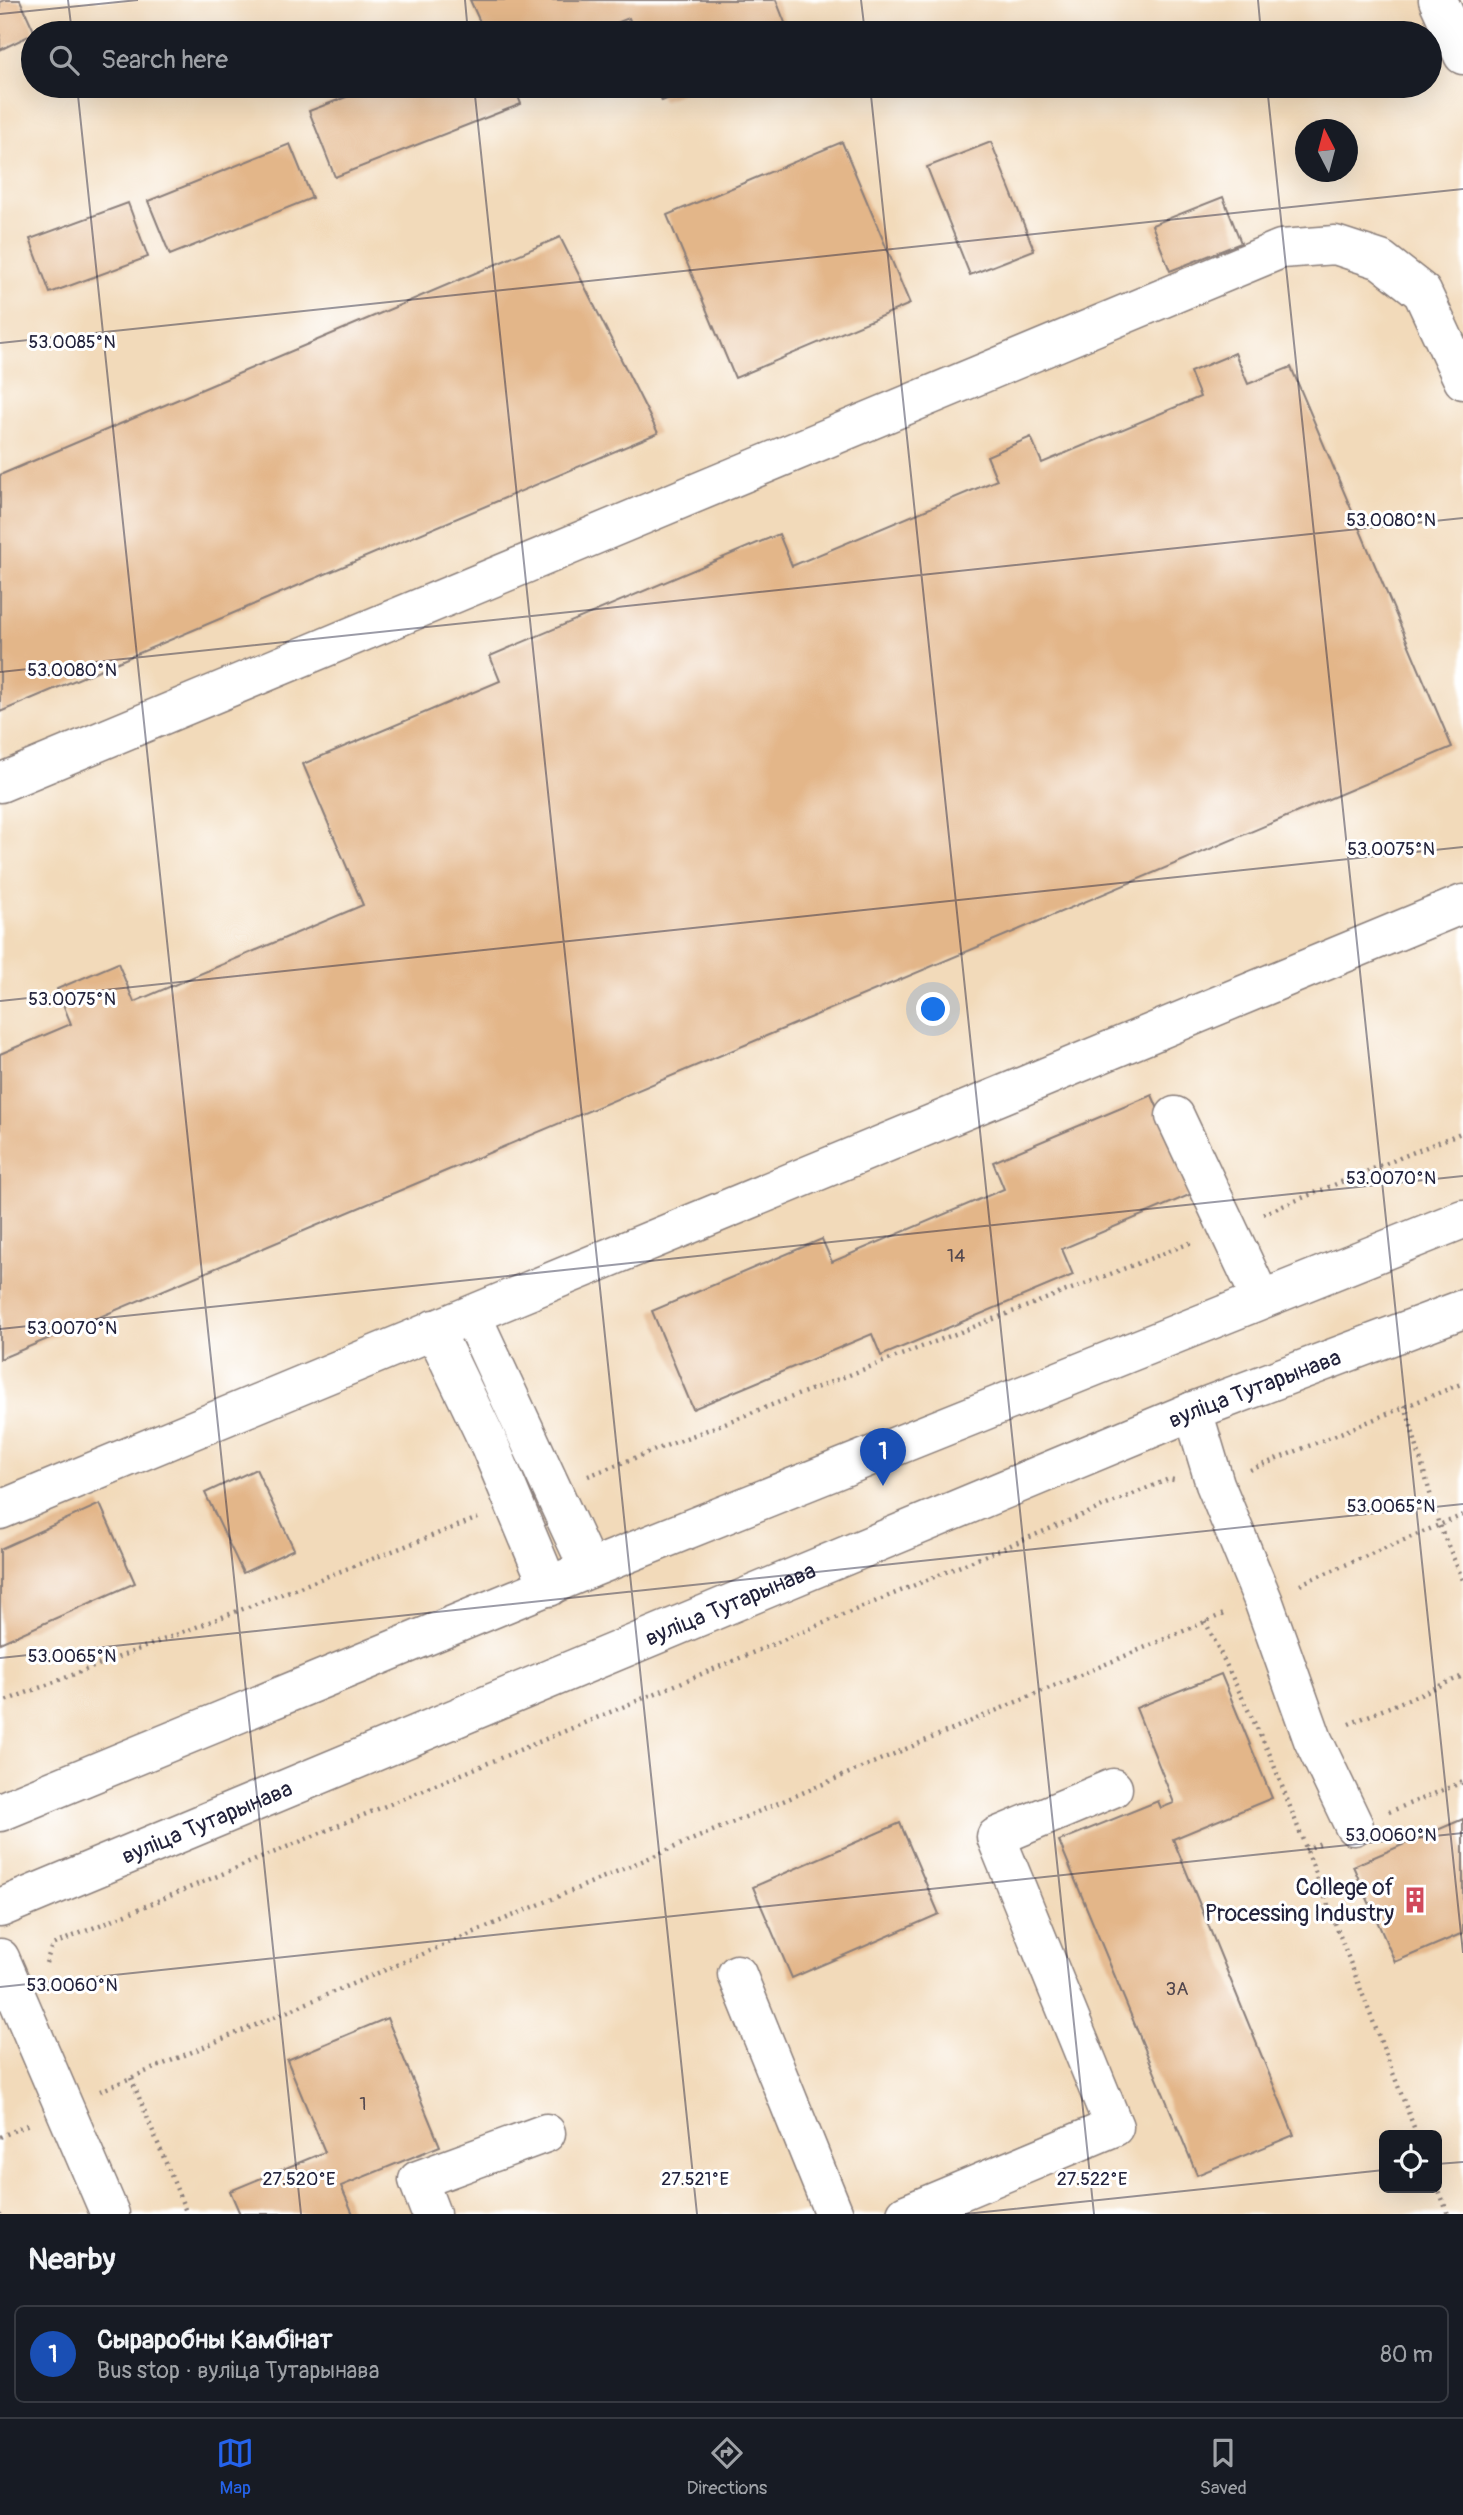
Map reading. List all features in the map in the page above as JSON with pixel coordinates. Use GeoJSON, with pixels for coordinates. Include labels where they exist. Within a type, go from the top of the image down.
{"type":"FeatureCollection","features":[{"type":"Feature","properties":{"kind":"street"},"geometry":{"type":"LineString","coordinates":[[1438,0],[1463,55]]}},
{"type":"Feature","properties":{"kind":"street"},"geometry":{"type":"LineString","coordinates":[[0,783],[1281,249],[1335,245],[1381,260],[1422,292],[1463,380]]}},
{"type":"Feature","properties":{"kind":"street"},"geometry":{"type":"LineString","coordinates":[[0,1510],[1463,904]]}},
{"type":"Feature","properties":{"kind":"street"},"geometry":{"type":"LineString","coordinates":[[1175,1116],[1261,1299]]}},
{"type":"Feature","properties":{"kind":"street"},"geometry":{"type":"LineString","coordinates":[[0,1812],[589,1569],[1463,1219]]}},
{"type":"Feature","properties":{"kind":"street","name":"вуліца Тутарынава"},"geometry":{"type":"LineString","coordinates":[[0,1908],[1193,1411],[1463,1309]]}},
{"type":"Feature","properties":{"kind":"street"},"geometry":{"type":"LineString","coordinates":[[472,1316],[589,1569]]}},
{"type":"Feature","properties":{"kind":"street"},"geometry":{"type":"LineString","coordinates":[[434,1329],[549,1587]]}},
{"type":"Feature","properties":{"kind":"street"},"geometry":{"type":"LineString","coordinates":[[1193,1411],[1215,1484],[1262,1600],[1313,1740],[1354,1826]]}},
{"type":"Feature","properties":{"kind":"street"},"geometry":{"type":"LineString","coordinates":[[906,2214],[1114,2127],[996,1838],[1112,1788]]}},
{"type":"Feature","properties":{"kind":"street"},"geometry":{"type":"LineString","coordinates":[[0,1958],[49,2114],[110,2214]]}},
{"type":"Feature","properties":{"kind":"street"},"geometry":{"type":"LineString","coordinates":[[737,1974],[834,2214]]}},
{"type":"Feature","properties":{"kind":"street"},"geometry":{"type":"LineString","coordinates":[[431,2214],[418,2180],[546,2133]]}},
{"type":"Feature","properties":{"kind":"path"},"geometry":{"type":"LineString","coordinates":[[551,1490],[1228,1228],[1463,1132]]}},
{"type":"Feature","properties":{"kind":"path"},"geometry":{"type":"LineString","coordinates":[[44,1970],[52,1945],[1169,1479],[1215,1484],[1463,1383]]}},
{"type":"Feature","properties":{"kind":"path"},"geometry":{"type":"LineString","coordinates":[[1405,1405],[1439,1525],[1463,1580]]}},
{"type":"Feature","properties":{"kind":"path"},"geometry":{"type":"LineString","coordinates":[[0,1703],[513,1504]]}},
{"type":"Feature","properties":{"kind":"path"},"geometry":{"type":"LineString","coordinates":[[0,2137],[131,2078],[1205,1621],[1262,1600],[1463,1515]]}},
{"type":"Feature","properties":{"kind":"path"},"geometry":{"type":"LineString","coordinates":[[1205,1621],[1270,1755],[1415,2130]]}},
{"type":"Feature","properties":{"kind":"path"},"geometry":{"type":"LineString","coordinates":[[1270,1755],[1313,1740],[1463,1676]]}},
{"type":"Feature","properties":{"kind":"path"},"geometry":{"type":"LineString","coordinates":[[131,2078],[187,2214]]}},
{"type":"Feature","properties":{"kind":"path"},"geometry":{"type":"LineString","coordinates":[[1440,2193],[1448,2214]]}},
{"type":"Feature","properties":{"kind":"building"},"geometry":{"type":"Polygon","coordinates":[[[20,0],[30,21],[21,21],[21,40],[0,50],[0,2],[20,0]]]}},
{"type":"Feature","properties":{"kind":"building"},"geometry":{"type":"Polygon","coordinates":[[[470,0],[776,0],[784,21],[630,21],[629,18],[621,21],[480,21],[470,0]]]}},
{"type":"Feature","properties":{"kind":"building"},"geometry":{"type":"Polygon","coordinates":[[[343,98],[519,98],[521,104],[335,177],[309,111],[343,98]]]}},
{"type":"Feature","properties":{"kind":"building"},"geometry":{"type":"Polygon","coordinates":[[[842,142],[910,304],[735,378],[667,215],[842,142]]]}},
{"type":"Feature","properties":{"kind":"building"},"geometry":{"type":"Polygon","coordinates":[[[991,142],[1034,250],[970,275],[927,167],[991,142]]]}},
{"type":"Feature","properties":{"kind":"building"},"geometry":{"type":"Polygon","coordinates":[[[290,144],[312,198],[170,255],[148,201],[290,144]]]}},
{"type":"Feature","properties":{"kind":"building"},"geometry":{"type":"Polygon","coordinates":[[[1223,197],[1241,243],[1170,271],[1152,225],[1223,197]]]}},
{"type":"Feature","properties":{"kind":"building"},"geometry":{"type":"Polygon","coordinates":[[[128,203],[148,257],[50,293],[30,239],[128,203]]]}},
{"type":"Feature","properties":{"kind":"building"},"geometry":{"type":"Polygon","coordinates":[[[560,237],[658,433],[0,712],[0,475],[560,237]]]}},
{"type":"Feature","properties":{"kind":"building"},"geometry":{"type":"Polygon","coordinates":[[[1235,353],[1248,384],[1291,367],[1452,747],[0,1359],[0,1054],[71,1024],[57,989],[118,963],[134,1002],[363,905],[303,764],[500,681],[490,656],[779,534],[792,566],[997,480],[987,456],[1031,437],[1042,463],[1200,397],[1190,372],[1235,353]]]}},
{"type":"Feature","properties":{"kind":"building"},"geometry":{"type":"Polygon","coordinates":[[[1152,1095],[1194,1193],[1062,1249],[1073,1275],[881,1356],[872,1334],[693,1409],[652,1311],[822,1239],[832,1262],[1004,1189],[993,1162],[1152,1095]]]}},
{"type":"Feature","properties":{"kind":"building"},"geometry":{"type":"Polygon","coordinates":[[[256,1469],[294,1549],[243,1573],[205,1493],[256,1469]]]}},
{"type":"Feature","properties":{"kind":"building"},"geometry":{"type":"Polygon","coordinates":[[[100,1504],[135,1583],[0,1643],[0,1549],[100,1504]]]}},
{"type":"Feature","properties":{"kind":"building"},"geometry":{"type":"Polygon","coordinates":[[[1221,1674],[1272,1798],[1173,1839],[1294,2135],[1197,2175],[1059,1841],[1158,1801],[1161,1808],[1174,1803],[1136,1708],[1221,1674]]]}},
{"type":"Feature","properties":{"kind":"building","name":"College of Processing Industry"},"geometry":{"type":"Polygon","coordinates":[[[1463,1819],[1463,1933],[1395,1962],[1353,1866],[1463,1819]]]}},
{"type":"Feature","properties":{"kind":"building"},"geometry":{"type":"Polygon","coordinates":[[[900,1823],[939,1914],[792,1978],[753,1887],[900,1823]]]}},
{"type":"Feature","properties":{"kind":"building"},"geometry":{"type":"Polygon","coordinates":[[[387,2018],[440,2146],[341,2186],[353,2214],[240,2214],[230,2191],[325,2152],[287,2060],[387,2018]]]}},
{"type":"Feature","properties":{"kind":"place","name":"Сыраробны Камбінат"},"geometry":{"type":"Point","coordinates":[883,1486]}},
{"type":"Feature","properties":{"kind":"place","name":"College of Processing Industry"},"geometry":{"type":"Point","coordinates":[1415,1900]}}]}
